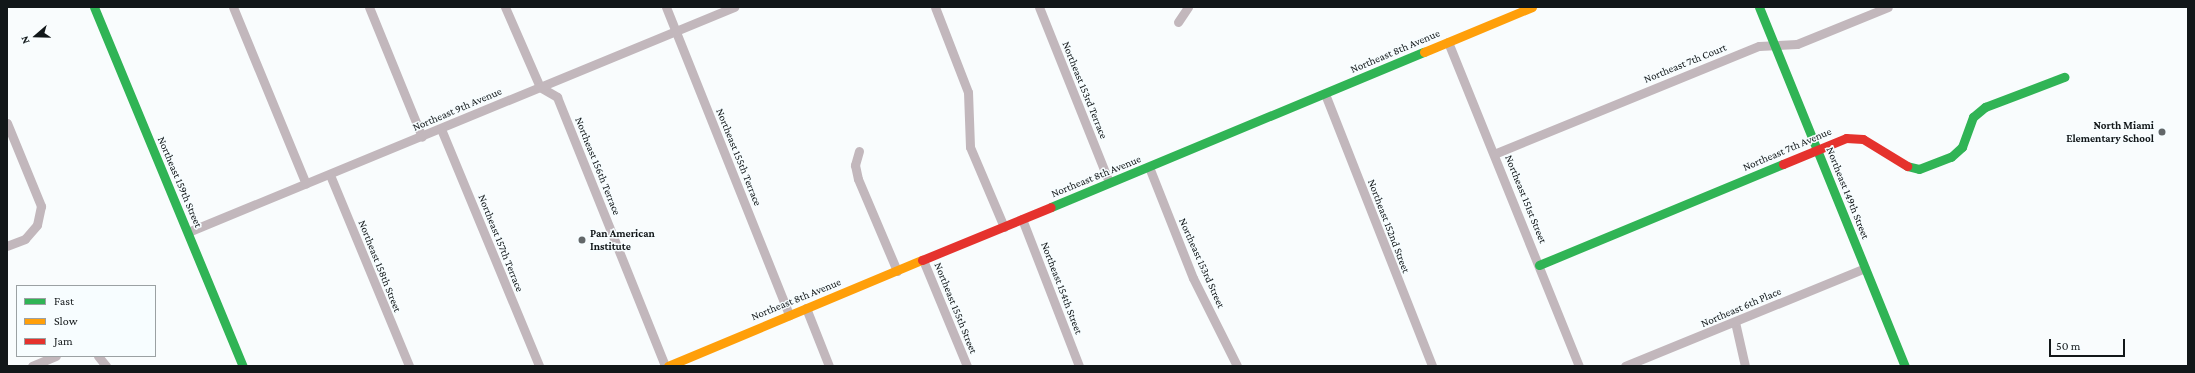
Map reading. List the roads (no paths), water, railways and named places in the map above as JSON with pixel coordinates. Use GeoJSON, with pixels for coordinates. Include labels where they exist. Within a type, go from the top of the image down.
{"type":"FeatureCollection","features":[{"type":"Feature","properties":{"kind":"street","name":"Northeast 159th Street"},"geometry":{"type":"LineString","coordinates":[[94,7],[243,366]]}},
{"type":"Feature","properties":{"kind":"street"},"geometry":{"type":"LineString","coordinates":[[233,7],[306,184]]}},
{"type":"Feature","properties":{"kind":"street"},"geometry":{"type":"LineString","coordinates":[[369,7],[422,137]]}},
{"type":"Feature","properties":{"kind":"street"},"geometry":{"type":"LineString","coordinates":[[505,7],[540,87]]}},
{"type":"Feature","properties":{"kind":"street","name":"Northeast 155th Terrace"},"geometry":{"type":"LineString","coordinates":[[666,7],[789,315]]}},
{"type":"Feature","properties":{"kind":"street","name":"Northeast 9th Avenue"},"geometry":{"type":"LineString","coordinates":[[188,232],[330,175],[734,7]]}},
{"type":"Feature","properties":{"kind":"street"},"geometry":{"type":"LineString","coordinates":[[935,7],[968,92],[970,147],[1004,227]]}},
{"type":"Feature","properties":{"kind":"street","name":"Northeast 153rd Terrace"},"geometry":{"type":"LineString","coordinates":[[1039,7],[1109,182]]}},
{"type":"Feature","properties":{"kind":"street"},"geometry":{"type":"LineString","coordinates":[[1178,22],[1188,7]]}},
{"type":"Feature","properties":{"kind":"street","name":"Northeast 8th Avenue"},"geometry":{"type":"LineString","coordinates":[[666,366],[1532,7]]}},
{"type":"Feature","properties":{"kind":"street","name":"Northeast 149th Street"},"geometry":{"type":"LineString","coordinates":[[1759,7],[1905,366]]}},
{"type":"Feature","properties":{"kind":"street","name":"Northeast 7th Court"},"geometry":{"type":"LineString","coordinates":[[1494,154],[1759,46],[1773,44],[1797,44],[1888,7]]}},
{"type":"Feature","properties":{"kind":"street","name":"Northeast 151st Street"},"geometry":{"type":"LineString","coordinates":[[1448,42],[1579,366]]}},
{"type":"Feature","properties":{"kind":"street","name":"Northeast 7th Avenue"},"geometry":{"type":"LineString","coordinates":[[1539,266],[1846,138],[1863,139],[1900,164],[1919,169],[1951,157],[1962,148],[1973,117],[1985,107],[2064,77]]}},
{"type":"Feature","properties":{"kind":"street","name":"Northeast 156th Terrace"},"geometry":{"type":"LineString","coordinates":[[540,87],[557,97],[666,366]]}},
{"type":"Feature","properties":{"kind":"street","name":"Northeast 152nd Street"},"geometry":{"type":"LineString","coordinates":[[1325,94],[1432,366]]}},
{"type":"Feature","properties":{"kind":"street"},"geometry":{"type":"LineString","coordinates":[[7,123],[41,206],[37,225],[25,239],[7,246]]}},
{"type":"Feature","properties":{"kind":"street","name":"Northeast 157th Terrace"},"geometry":{"type":"LineString","coordinates":[[441,129],[539,366]]}},
{"type":"Feature","properties":{"kind":"street"},"geometry":{"type":"LineString","coordinates":[[859,151],[855,165],[858,179],[897,271]]}},
{"type":"Feature","properties":{"kind":"street","name":"Northeast 153rd Street"},"geometry":{"type":"LineString","coordinates":[[1149,167],[1193,278],[1237,366]]}},
{"type":"Feature","properties":{"kind":"street","name":"Northeast 158th Street"},"geometry":{"type":"LineString","coordinates":[[330,175],[409,366]]}},
{"type":"Feature","properties":{"kind":"street","name":"Northeast 154th Street"},"geometry":{"type":"LineString","coordinates":[[1022,219],[1079,366]]}},
{"type":"Feature","properties":{"kind":"street","name":"Northeast 155th Street"},"geometry":{"type":"LineString","coordinates":[[924,260],[967,366]]}},
{"type":"Feature","properties":{"kind":"street","name":"Northeast 6th Place"},"geometry":{"type":"LineString","coordinates":[[1625,366],[1865,268]]}},
{"type":"Feature","properties":{"kind":"street"},"geometry":{"type":"LineString","coordinates":[[806,308],[829,366]]}},
{"type":"Feature","properties":{"kind":"street"},"geometry":{"type":"LineString","coordinates":[[1735,322],[1745,366]]}},
{"type":"Feature","properties":{"kind":"street"},"geometry":{"type":"LineString","coordinates":[[32,366],[54,357]]}},
{"type":"Feature","properties":{"kind":"street"},"geometry":{"type":"LineString","coordinates":[[99,357],[106,366]]}},
{"type":"Feature","properties":{"kind":"place","name":"North Miami Elementary School"},"geometry":{"type":"Point","coordinates":[2162,132]}},
{"type":"Feature","properties":{"kind":"place","name":"Pan American Institute"},"geometry":{"type":"Point","coordinates":[582,240]}}]}
